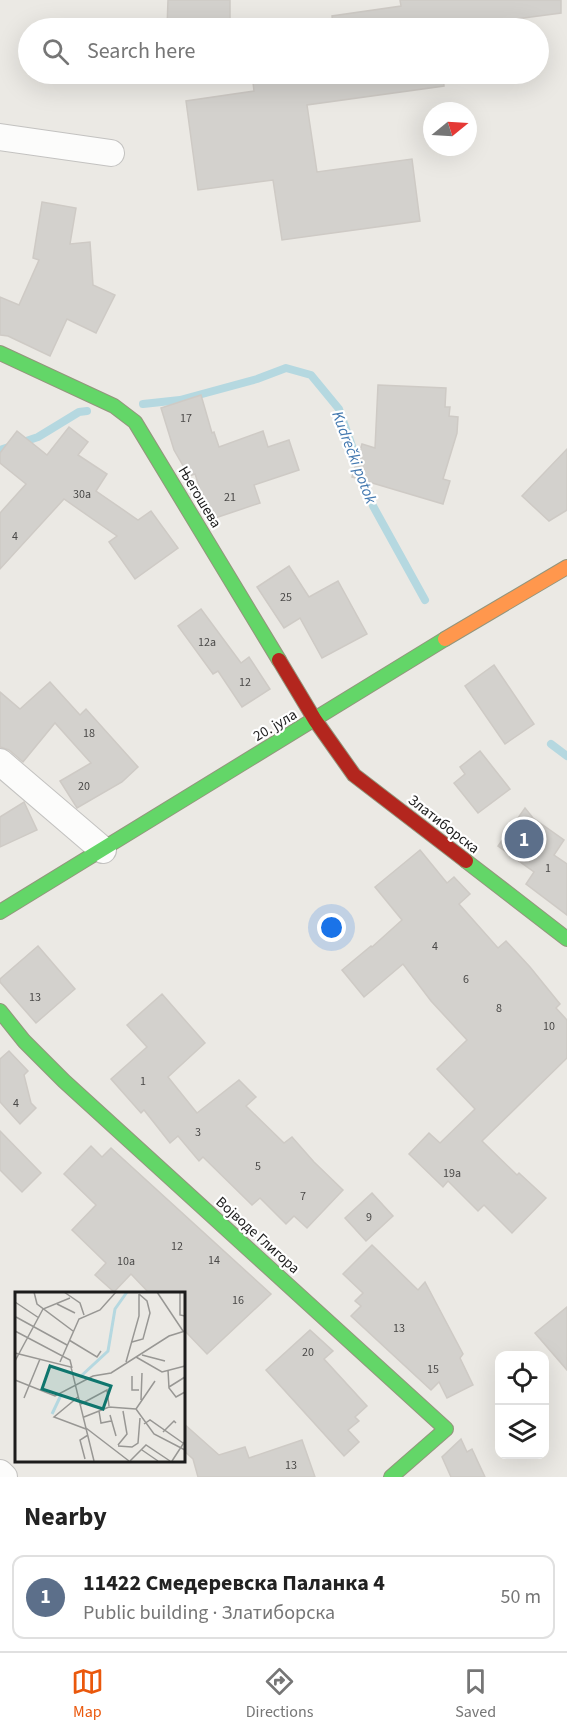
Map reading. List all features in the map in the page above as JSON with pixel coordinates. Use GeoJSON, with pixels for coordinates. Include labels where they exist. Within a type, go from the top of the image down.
{"type":"FeatureCollection","features":[{"type":"Feature","properties":{"kind":"street"},"geometry":{"type":"LineString","coordinates":[[0,137],[111,153]]}},
{"type":"Feature","properties":{"kind":"street","name":"Његошева"},"geometry":{"type":"LineString","coordinates":[[0,353],[114,406],[135,422],[315,720]]}},
{"type":"Feature","properties":{"kind":"street","name":"20. јула"},"geometry":{"type":"LineString","coordinates":[[0,912],[499,606],[567,567]]}},
{"type":"Feature","properties":{"kind":"street","name":"Златиборска"},"geometry":{"type":"LineString","coordinates":[[315,720],[354,775],[567,939]]}},
{"type":"Feature","properties":{"kind":"street"},"geometry":{"type":"LineString","coordinates":[[0,762],[103,850]]}},
{"type":"Feature","properties":{"kind":"street","name":"Војводе Глигора"},"geometry":{"type":"LineString","coordinates":[[0,1011],[27,1045],[71,1089],[446,1429],[391,1477]]}},
{"type":"Feature","properties":{"kind":"street"},"geometry":{"type":"LineString","coordinates":[[0,1473],[4,1477]]}},
{"type":"Feature","properties":{"kind":"building"},"geometry":{"type":"Polygon","coordinates":[[[168,0],[230,0],[230,18],[167,18],[168,0]]]}},
{"type":"Feature","properties":{"kind":"building"},"geometry":{"type":"Polygon","coordinates":[[[400,0],[561,0],[561,13],[523,18],[332,18],[332,16],[401,6],[400,0]]]}},
{"type":"Feature","properties":{"kind":"building"},"geometry":{"type":"Polygon","coordinates":[[[253,84],[444,84],[444,86],[307,105],[317,172],[412,159],[420,221],[282,240],[273,180],[198,190],[186,101],[254,91],[253,84]]]}},
{"type":"Feature","properties":{"kind":"building"},"geometry":{"type":"Polygon","coordinates":[[[42,202],[76,208],[70,244],[90,242],[93,285],[115,295],[96,333],[67,319],[50,356],[8,336],[0,335],[0,297],[19,305],[39,260],[33,258],[42,202]]]}},
{"type":"Feature","properties":{"kind":"building"},"geometry":{"type":"Polygon","coordinates":[[[378,385],[446,388],[445,407],[450,407],[449,416],[458,417],[457,433],[443,479],[450,481],[443,504],[352,477],[362,444],[375,448],[378,385]]]}},
{"type":"Feature","properties":{"kind":"building"},"geometry":{"type":"Polygon","coordinates":[[[201,395],[212,433],[214,432],[219,447],[263,431],[268,447],[289,440],[299,470],[254,485],[260,503],[215,518],[204,501],[195,474],[189,476],[174,450],[161,408],[201,395]]]}},
{"type":"Feature","properties":{"kind":"building"},"geometry":{"type":"Polygon","coordinates":[[[69,427],[88,442],[78,455],[107,474],[96,491],[138,520],[151,511],[178,548],[135,579],[109,542],[117,536],[64,499],[0,569],[0,513],[26,484],[0,463],[0,453],[17,431],[47,455],[69,427]]]}},
{"type":"Feature","properties":{"kind":"building"},"geometry":{"type":"Polygon","coordinates":[[[567,449],[567,510],[549,521],[522,496],[567,449]]]}},
{"type":"Feature","properties":{"kind":"building"},"geometry":{"type":"Polygon","coordinates":[[[289,566],[309,597],[338,581],[367,634],[322,658],[300,618],[284,628],[257,587],[289,566]]]}},
{"type":"Feature","properties":{"kind":"building"},"geometry":{"type":"Polygon","coordinates":[[[201,609],[241,663],[249,657],[270,689],[242,707],[218,671],[213,674],[178,626],[201,609]]]}},
{"type":"Feature","properties":{"kind":"building"},"geometry":{"type":"Polygon","coordinates":[[[494,665],[534,724],[505,744],[465,686],[494,665]]]}},
{"type":"Feature","properties":{"kind":"building"},"geometry":{"type":"Polygon","coordinates":[[[50,682],[80,715],[86,709],[138,767],[122,782],[77,808],[60,781],[91,763],[55,723],[23,762],[9,750],[0,747],[0,692],[20,709],[50,682]]]}},
{"type":"Feature","properties":{"kind":"building"},"geometry":{"type":"Polygon","coordinates":[[[480,751],[510,789],[478,813],[454,783],[465,774],[460,767],[480,751]]]}},
{"type":"Feature","properties":{"kind":"building"},"geometry":{"type":"Polygon","coordinates":[[[24,802],[37,830],[0,847],[0,817],[24,802]]]}},
{"type":"Feature","properties":{"kind":"building"},"geometry":{"type":"Polygon","coordinates":[[[525,808],[533,818],[564,840],[554,855],[567,864],[567,915],[526,884],[534,872],[498,846],[525,808]]]}},
{"type":"Feature","properties":{"kind":"building"},"geometry":{"type":"Polygon","coordinates":[[[420,850],[447,883],[454,877],[470,894],[459,904],[498,948],[506,941],[560,1004],[556,1008],[567,1020],[567,1058],[482,1141],[517,1175],[519,1173],[546,1198],[512,1233],[484,1205],[478,1211],[448,1181],[443,1187],[409,1154],[429,1133],[440,1143],[475,1109],[437,1069],[467,1040],[431,1001],[403,964],[364,997],[342,970],[402,920],[375,887],[420,850]]]}},
{"type":"Feature","properties":{"kind":"building"},"geometry":{"type":"Polygon","coordinates":[[[38,946],[75,989],[36,1023],[0,982],[0,979],[38,946]]]}},
{"type":"Feature","properties":{"kind":"building"},"geometry":{"type":"Polygon","coordinates":[[[162,994],[205,1043],[168,1077],[197,1113],[239,1080],[256,1097],[246,1106],[284,1143],[292,1137],[343,1190],[307,1228],[294,1216],[286,1224],[260,1198],[252,1205],[203,1157],[199,1161],[178,1136],[170,1143],[144,1110],[141,1113],[111,1079],[147,1047],[127,1025],[162,994]]]}},
{"type":"Feature","properties":{"kind":"building"},"geometry":{"type":"Polygon","coordinates":[[[9,1051],[28,1071],[24,1075],[31,1103],[36,1108],[20,1124],[0,1102],[0,1059],[9,1051]]]}},
{"type":"Feature","properties":{"kind":"building"},"geometry":{"type":"Polygon","coordinates":[[[0,1131],[41,1173],[22,1192],[0,1170],[0,1131]]]}},
{"type":"Feature","properties":{"kind":"building"},"geometry":{"type":"Polygon","coordinates":[[[91,1146],[102,1157],[111,1148],[271,1294],[207,1354],[184,1330],[184,1292],[148,1292],[131,1274],[114,1292],[95,1275],[106,1263],[72,1230],[96,1205],[64,1174],[91,1146]]]}},
{"type":"Feature","properties":{"kind":"building"},"geometry":{"type":"Polygon","coordinates":[[[372,1193],[393,1216],[366,1241],[345,1218],[372,1193]]]}},
{"type":"Feature","properties":{"kind":"building"},"geometry":{"type":"Polygon","coordinates":[[[372,1245],[418,1290],[425,1282],[463,1354],[460,1358],[473,1385],[447,1398],[439,1382],[431,1390],[351,1316],[361,1306],[355,1301],[363,1293],[343,1274],[372,1245]]]}},
{"type":"Feature","properties":{"kind":"building"},"geometry":{"type":"Polygon","coordinates":[[[567,1307],[567,1370],[535,1333],[567,1307]]]}},
{"type":"Feature","properties":{"kind":"building"},"geometry":{"type":"Polygon","coordinates":[[[310,1330],[333,1351],[324,1359],[367,1406],[355,1417],[359,1421],[348,1430],[359,1442],[344,1456],[266,1370],[310,1330]]]}},
{"type":"Feature","properties":{"kind":"building"},"geometry":{"type":"Polygon","coordinates":[[[184,1424],[219,1455],[245,1447],[249,1458],[302,1440],[315,1477],[198,1477],[193,1459],[184,1451],[184,1424]]]}},
{"type":"Feature","properties":{"kind":"building"},"geometry":{"type":"Polygon","coordinates":[[[461,1439],[467,1452],[472,1449],[485,1477],[451,1477],[442,1457],[461,1439]]]}},
{"type":"Feature","properties":{"kind":"waterway","name":"Kudrečki potok"},"geometry":{"type":"LineString","coordinates":[[143,404],[180,400],[257,379],[286,368],[311,375],[339,409],[373,506],[425,600]]}},
{"type":"Feature","properties":{"kind":"waterway","name":"Kudrečki potok"},"geometry":{"type":"LineString","coordinates":[[0,450],[38,437],[79,412],[87,411]]}},
{"type":"Feature","properties":{"kind":"waterway","name":"Kudrečki potok"},"geometry":{"type":"LineString","coordinates":[[551,744],[567,756]]}},
{"type":"Feature","properties":{"kind":"traffic: fast"},"geometry":{"type":"LineString","coordinates":[[0,353],[114,406],[135,422],[279,660]]}},
{"type":"Feature","properties":{"kind":"traffic: fast"},"geometry":{"type":"LineString","coordinates":[[0,912],[445,639]]}},
{"type":"Feature","properties":{"kind":"traffic: fast"},"geometry":{"type":"LineString","coordinates":[[466,861],[567,939]]}},
{"type":"Feature","properties":{"kind":"traffic: fast"},"geometry":{"type":"LineString","coordinates":[[0,1011],[24,1041],[64,1081],[446,1429],[391,1477]]}},
{"type":"Feature","properties":{"kind":"traffic: slow"},"geometry":{"type":"LineString","coordinates":[[445,639],[567,567]]}},
{"type":"Feature","properties":{"kind":"traffic: jam"},"geometry":{"type":"LineString","coordinates":[[279,660],[315,720],[354,775],[466,861]]}},
{"type":"Feature","properties":{"kind":"place","name":"11422 Смедеревска Паланка 4"},"geometry":{"type":"Point","coordinates":[524,839]}}]}
